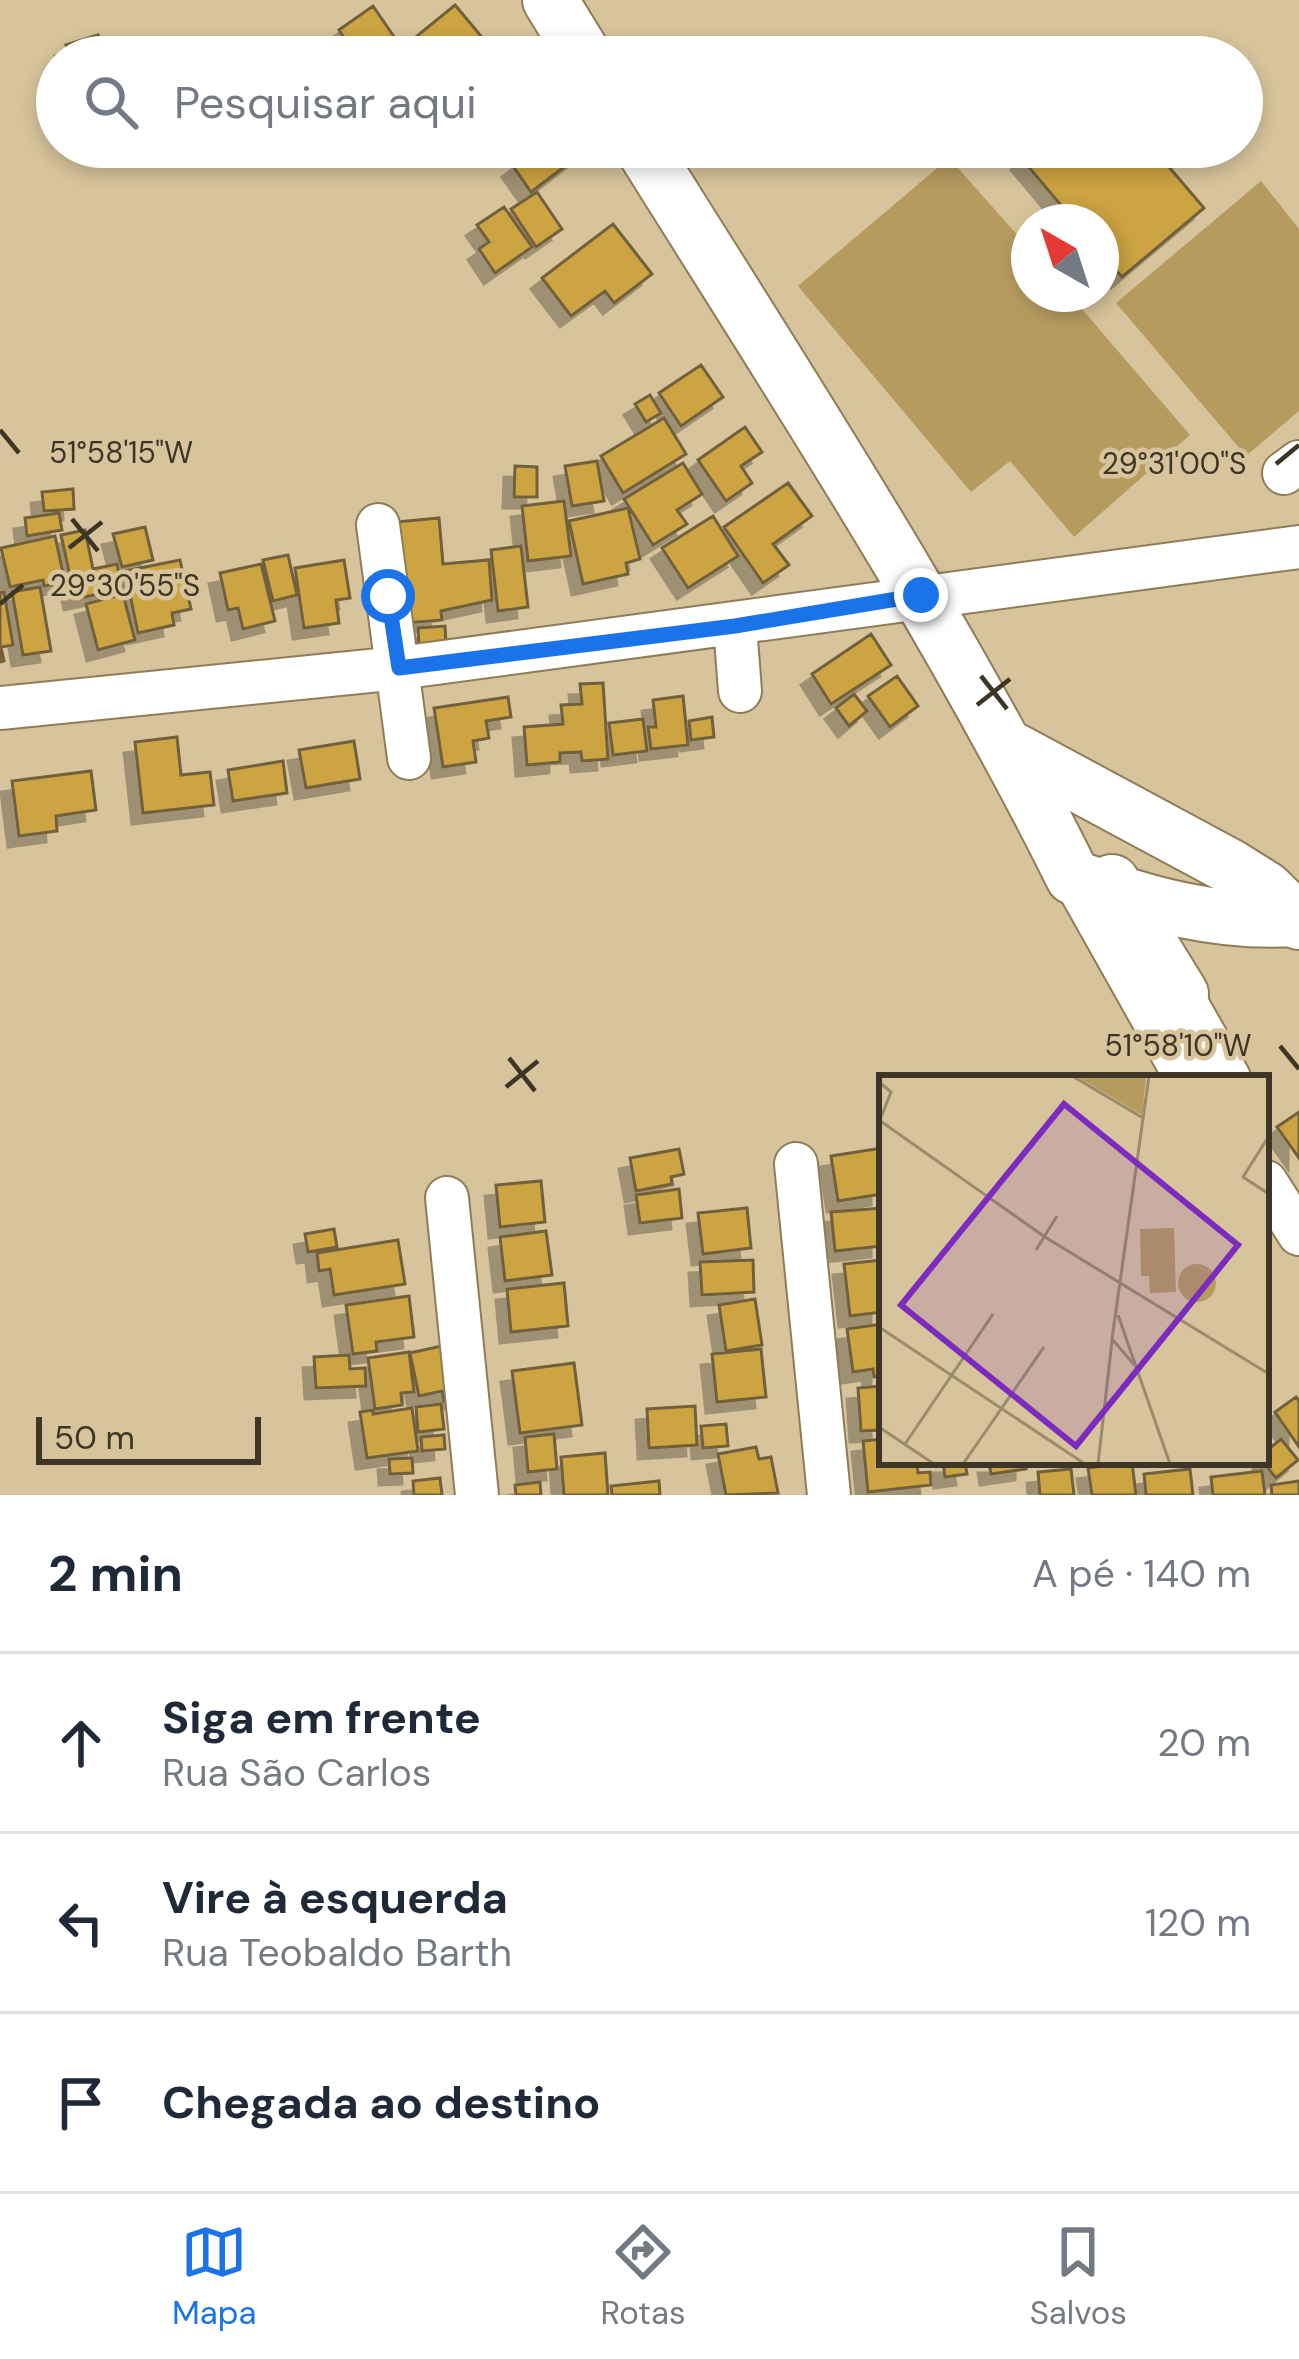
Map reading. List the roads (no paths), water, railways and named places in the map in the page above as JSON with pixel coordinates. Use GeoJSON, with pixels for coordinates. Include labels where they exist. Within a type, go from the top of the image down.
{"type":"FeatureCollection","features":[{"type":"Feature","properties":{"kind":"main road"},"geometry":{"type":"LineString","coordinates":[[550,0],[573,36]]}},
{"type":"Feature","properties":{"kind":"main road"},"geometry":{"type":"LineString","coordinates":[[655,168],[1115,916],[1181,994],[1201,939],[1224,917]]}},
{"type":"Feature","properties":{"kind":"main road"},"geometry":{"type":"LineString","coordinates":[[1008,747],[1266,890],[1297,920]]}},
{"type":"Feature","properties":{"kind":"main road"},"geometry":{"type":"LineString","coordinates":[[1008,747],[1072,878],[1115,916],[1297,920]]}},
{"type":"Feature","properties":{"kind":"main road"},"geometry":{"type":"LineString","coordinates":[[1115,916],[1135,871],[1148,857],[1168,847],[1195,848]]}},
{"type":"Feature","properties":{"kind":"street"},"geometry":{"type":"LineString","coordinates":[[378,525],[409,758]]}},
{"type":"Feature","properties":{"kind":"street"},"geometry":{"type":"LineString","coordinates":[[0,708],[399,668],[1299,547]]}},
{"type":"Feature","properties":{"kind":"street"},"geometry":{"type":"LineString","coordinates":[[735,626],[740,691]]}},
{"type":"Feature","properties":{"kind":"street"},"geometry":{"type":"LineString","coordinates":[[1115,916],[1185,1075]]}},
{"type":"Feature","properties":{"kind":"street"},"geometry":{"type":"LineString","coordinates":[[1181,994],[1226,1075]]}},
{"type":"Feature","properties":{"kind":"street"},"geometry":{"type":"LineString","coordinates":[[796,1164],[829,1495]]}},
{"type":"Feature","properties":{"kind":"street"},"geometry":{"type":"LineString","coordinates":[[1269,1187],[1299,1234]]}},
{"type":"Feature","properties":{"kind":"street"},"geometry":{"type":"LineString","coordinates":[[447,1198],[477,1495]]}}]}
